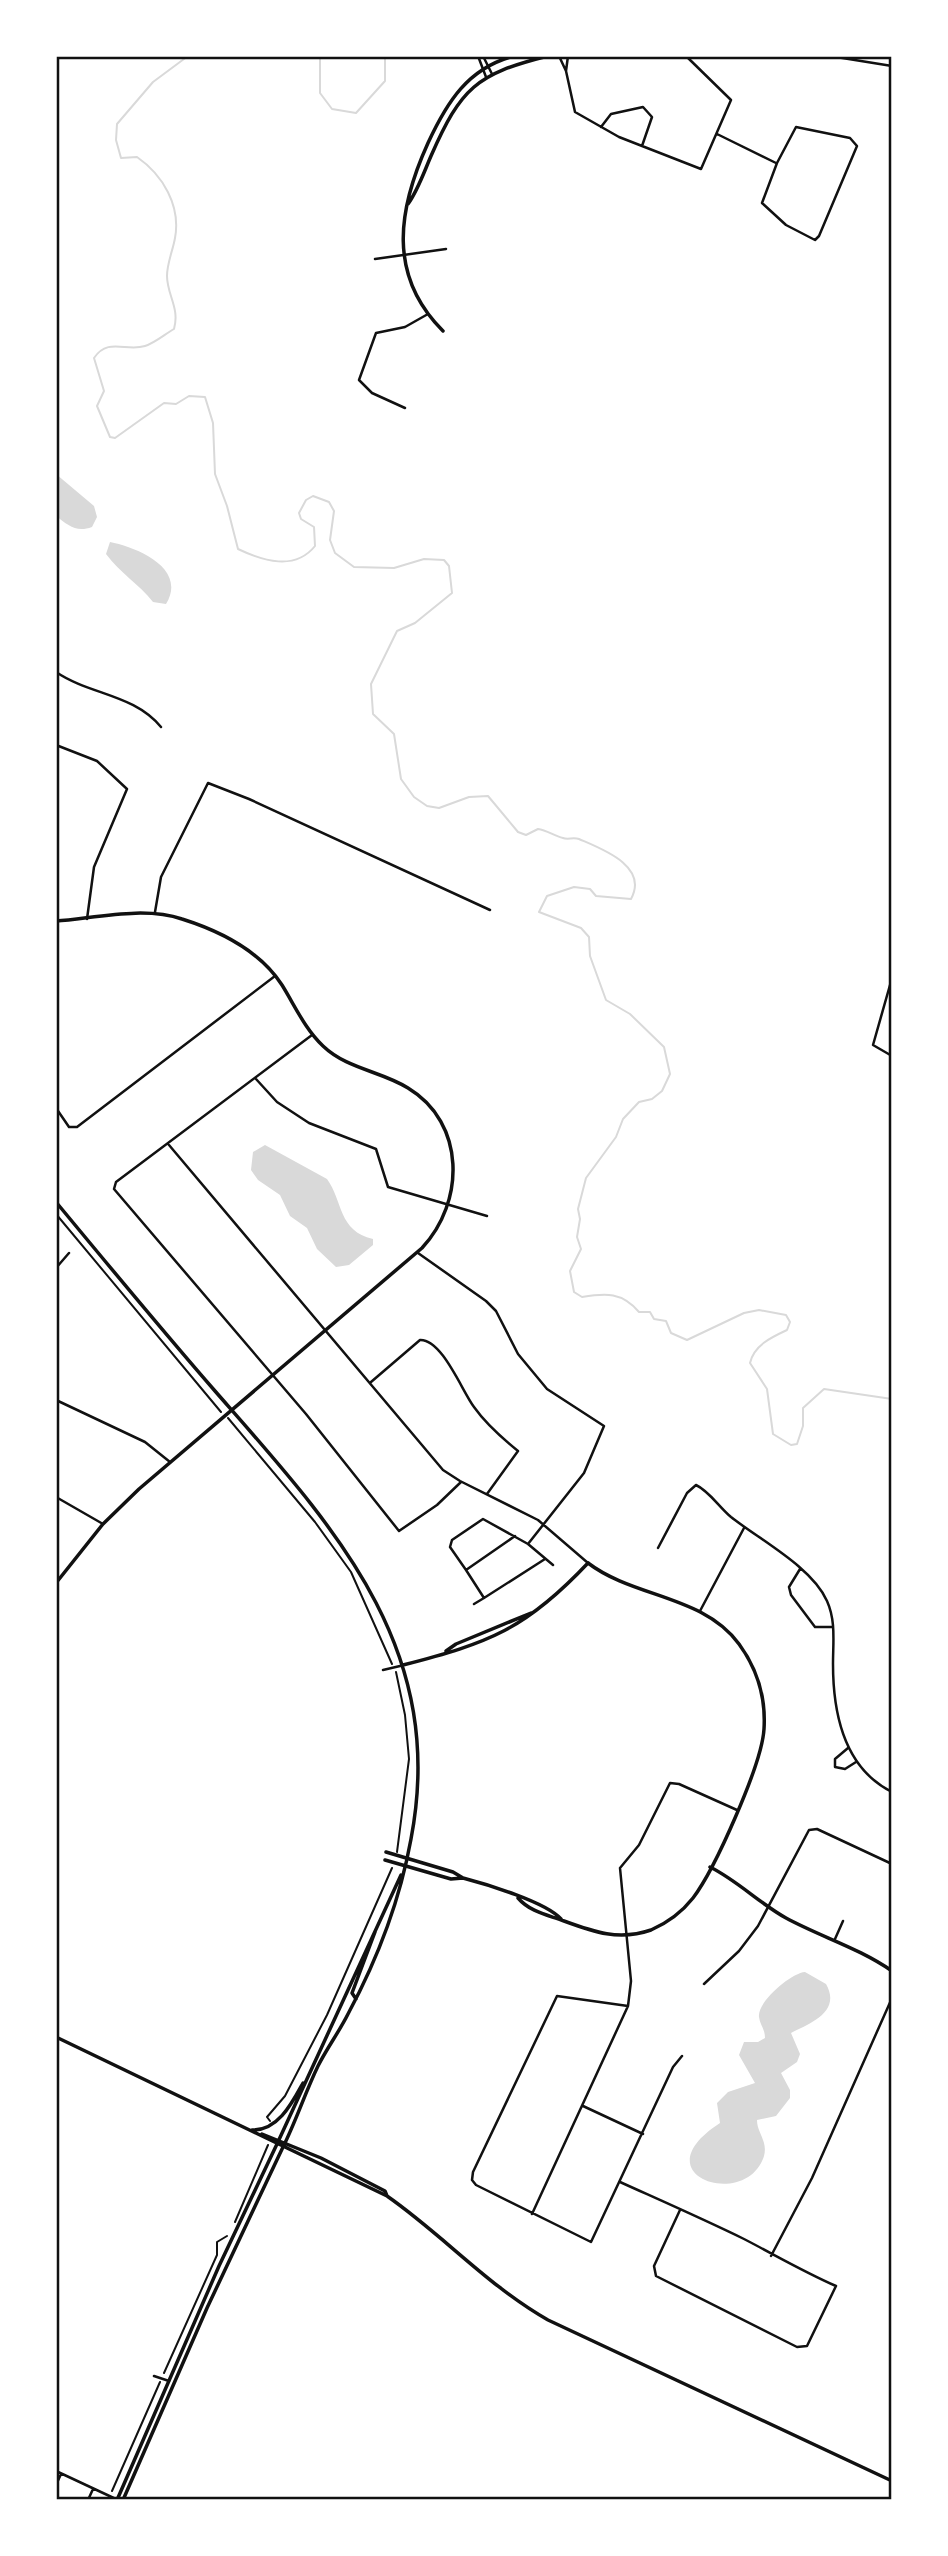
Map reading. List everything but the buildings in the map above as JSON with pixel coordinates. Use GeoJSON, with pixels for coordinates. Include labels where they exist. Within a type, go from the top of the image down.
{"type":"FeatureCollection","features":[{"type":"Feature","properties":{"kind":"street"},"geometry":{"type":"LineString","coordinates":[[478,56],[486,77]]}},
{"type":"Feature","properties":{"kind":"street"},"geometry":{"type":"LineString","coordinates":[[484,56],[492,74]]}},
{"type":"Feature","properties":{"kind":"street"},"geometry":{"type":"LineString","coordinates":[[443,331],[428,314],[412,284],[405,256],[403,232],[412,179],[443,112],[463,83],[482,69],[514,56]]}},
{"type":"Feature","properties":{"kind":"street"},"geometry":{"type":"LineString","coordinates":[[406,207],[415,195],[450,112],[465,94],[492,74],[548,56]]}},
{"type":"Feature","properties":{"kind":"street"},"geometry":{"type":"LineString","coordinates":[[559,56],[566,71],[573,109],[601,127],[642,147],[701,169],[731,100],[686,56]]}},
{"type":"Feature","properties":{"kind":"street"},"geometry":{"type":"LineString","coordinates":[[566,71],[568,56]]}},
{"type":"Feature","properties":{"kind":"street"},"geometry":{"type":"LineString","coordinates":[[830,56],[892,66]]}},
{"type":"Feature","properties":{"kind":"street"},"geometry":{"type":"LineString","coordinates":[[601,127],[611,114],[643,107],[652,117],[642,147]]}},
{"type":"Feature","properties":{"kind":"street"},"geometry":{"type":"LineString","coordinates":[[796,127],[849,138],[855,142],[855,150],[818,238],[806,237],[763,207],[763,200],[777,163],[796,127]]}},
{"type":"Feature","properties":{"kind":"street"},"geometry":{"type":"LineString","coordinates":[[717,134],[777,163]]}},
{"type":"Feature","properties":{"kind":"street"},"geometry":{"type":"LineString","coordinates":[[375,260],[446,249]]}},
{"type":"Feature","properties":{"kind":"street"},"geometry":{"type":"LineString","coordinates":[[405,408],[372,393],[361,384],[359,376],[376,333],[405,327],[428,314]]}},
{"type":"Feature","properties":{"kind":"street"},"geometry":{"type":"LineString","coordinates":[[56,673],[80,686],[136,706],[161,727]]}},
{"type":"Feature","properties":{"kind":"street"},"geometry":{"type":"LineString","coordinates":[[56,744],[97,761],[127,789],[94,867],[87,919]]}},
{"type":"Feature","properties":{"kind":"street"},"geometry":{"type":"LineString","coordinates":[[155,914],[161,877],[208,783],[249,799],[490,910]]}},
{"type":"Feature","properties":{"kind":"street"},"geometry":{"type":"LineString","coordinates":[[56,921],[155,914],[181,918],[242,947],[262,960],[276,976],[312,1035],[338,1058],[403,1085],[427,1103],[443,1124],[452,1151],[454,1179],[449,1205],[436,1233],[418,1253],[170,1462],[103,1524],[57,1581]]}},
{"type":"Feature","properties":{"kind":"street"},"geometry":{"type":"LineString","coordinates":[[56,1108],[72,1129],[276,976]]}},
{"type":"Feature","properties":{"kind":"street"},"geometry":{"type":"LineString","coordinates":[[892,978],[873,1045],[892,1056]]}},
{"type":"Feature","properties":{"kind":"street"},"geometry":{"type":"LineString","coordinates":[[312,1035],[115,1185],[116,1192],[273,1376],[399,1531],[437,1505],[461,1482]]}},
{"type":"Feature","properties":{"kind":"street"},"geometry":{"type":"LineString","coordinates":[[256,1079],[277,1102],[309,1123],[376,1149],[386,1186],[487,1216]]}},
{"type":"Feature","properties":{"kind":"street"},"geometry":{"type":"LineString","coordinates":[[169,1144],[443,1469],[461,1482],[527,1513],[588,1563],[620,1583],[700,1611],[726,1630],[740,1645],[763,1693],[762,1747],[737,1810],[710,1867],[698,1891],[680,1912],[650,1930],[625,1936],[592,1932],[524,1905],[518,1898]]}},
{"type":"Feature","properties":{"kind":"street"},"geometry":{"type":"LineString","coordinates":[[56,1202],[343,1546],[375,1597],[403,1665],[412,1704],[418,1765],[416,1807],[407,1859],[382,1942],[356,1999],[323,2057],[119,2500]]}},
{"type":"Feature","properties":{"kind":"street"},"geometry":{"type":"LineString","coordinates":[[56,1268],[69,1253]]}},
{"type":"Feature","properties":{"kind":"street"},"geometry":{"type":"LineString","coordinates":[[418,1253],[432,1265],[472,1288],[496,1311],[518,1354],[547,1389],[572,1408],[603,1424],[603,1432],[584,1473],[528,1544]]}},
{"type":"Feature","properties":{"kind":"street"},"geometry":{"type":"LineString","coordinates":[[371,1381],[423,1339],[439,1351],[475,1409],[518,1453],[486,1494]]}},
{"type":"Feature","properties":{"kind":"street"},"geometry":{"type":"LineString","coordinates":[[56,1400],[145,1442],[170,1462]]}},
{"type":"Feature","properties":{"kind":"street"},"geometry":{"type":"LineString","coordinates":[[658,1548],[687,1493],[696,1485],[744,1527],[817,1584],[826,1598],[834,1627],[835,1689],[841,1731],[856,1762],[875,1782],[892,1792]]}},
{"type":"Feature","properties":{"kind":"street"},"geometry":{"type":"LineString","coordinates":[[56,1497],[103,1524]]}},
{"type":"Feature","properties":{"kind":"street"},"geometry":{"type":"LineString","coordinates":[[484,1598],[450,1547],[452,1541],[483,1519],[515,1535],[553,1565]]}},
{"type":"Feature","properties":{"kind":"street"},"geometry":{"type":"LineString","coordinates":[[700,1611],[744,1527]]}},
{"type":"Feature","properties":{"kind":"street"},"geometry":{"type":"LineString","coordinates":[[466,1570],[515,1535]]}},
{"type":"Feature","properties":{"kind":"street"},"geometry":{"type":"LineString","coordinates":[[474,1604],[545,1559]]}},
{"type":"Feature","properties":{"kind":"street"},"geometry":{"type":"LineString","coordinates":[[444,1652],[457,1652],[493,1638],[521,1623],[588,1563]]}},
{"type":"Feature","properties":{"kind":"street"},"geometry":{"type":"LineString","coordinates":[[800,1569],[789,1587],[791,1595],[815,1627],[834,1627]]}},
{"type":"Feature","properties":{"kind":"street"},"geometry":{"type":"LineString","coordinates":[[383,1670],[444,1652],[456,1644],[535,1611]]}},
{"type":"Feature","properties":{"kind":"street"},"geometry":{"type":"LineString","coordinates":[[848,1748],[835,1759],[835,1767],[845,1769],[856,1762]]}},
{"type":"Feature","properties":{"kind":"street"},"geometry":{"type":"LineString","coordinates":[[532,2214],[628,2006],[631,1981],[620,1868],[639,1845],[670,1783],[680,1784],[737,1810]]}},
{"type":"Feature","properties":{"kind":"street"},"geometry":{"type":"LineString","coordinates":[[704,1984],[738,1951],[770,1908],[811,1829],[892,1864]]}},
{"type":"Feature","properties":{"kind":"street"},"geometry":{"type":"LineString","coordinates":[[386,1852],[453,1872],[518,1898],[528,1899],[554,1911],[562,1920]]}},
{"type":"Feature","properties":{"kind":"street"},"geometry":{"type":"LineString","coordinates":[[386,1860],[451,1879],[463,1878]]}},
{"type":"Feature","properties":{"kind":"street"},"geometry":{"type":"LineString","coordinates":[[119,2500],[219,2266],[405,1867]]}},
{"type":"Feature","properties":{"kind":"street"},"geometry":{"type":"LineString","coordinates":[[710,1867],[733,1879],[770,1908],[835,1939],[892,1971]]}},
{"type":"Feature","properties":{"kind":"street"},"geometry":{"type":"LineString","coordinates":[[835,1939],[843,1921]]}},
{"type":"Feature","properties":{"kind":"street"},"geometry":{"type":"LineString","coordinates":[[356,1999],[352,1993],[373,1944],[375,1930]]}},
{"type":"Feature","properties":{"kind":"street"},"geometry":{"type":"LineString","coordinates":[[628,2006],[557,1996],[472,2180],[532,2214],[591,2242],[673,2067],[682,2056]]}},
{"type":"Feature","properties":{"kind":"street"},"geometry":{"type":"LineString","coordinates":[[771,2256],[822,2155],[892,1998]]}},
{"type":"Feature","properties":{"kind":"street"},"geometry":{"type":"LineString","coordinates":[[56,2037],[387,2196],[424,2222],[489,2281],[531,2311],[892,2481]]}},
{"type":"Feature","properties":{"kind":"street"},"geometry":{"type":"LineString","coordinates":[[249,2130],[266,2129],[280,2118],[309,2073]]}},
{"type":"Feature","properties":{"kind":"street"},"geometry":{"type":"LineString","coordinates":[[583,2106],[643,2134]]}},
{"type":"Feature","properties":{"kind":"street"},"geometry":{"type":"LineString","coordinates":[[620,2182],[680,2210],[771,2256],[836,2286],[804,2347],[761,2330],[659,2278],[653,2272],[680,2210]]}},
{"type":"Feature","properties":{"kind":"street"},"geometry":{"type":"LineString","coordinates":[[154,2375],[169,2381]]}},
{"type":"Feature","properties":{"kind":"street"},"geometry":{"type":"LineString","coordinates":[[56,2471],[119,2500]]}},
{"type":"Feature","properties":{"kind":"street"},"geometry":{"type":"LineString","coordinates":[[56,2485],[61,2474]]}},
{"type":"Feature","properties":{"kind":"street"},"geometry":{"type":"LineString","coordinates":[[88,2500],[93,2489]]}},
{"type":"Feature","properties":{"kind":"path"},"geometry":{"type":"LineString","coordinates":[[56,1214],[335,1548],[351,1572],[391,1660]]}},
{"type":"Feature","properties":{"kind":"path"},"geometry":{"type":"LineString","coordinates":[[397,1674],[410,1759],[397,1850]]}},
{"type":"Feature","properties":{"kind":"path"},"geometry":{"type":"LineString","coordinates":[[270,2121],[267,2117],[285,2096],[327,2015],[392,1869]]}},
{"type":"Feature","properties":{"kind":"path"},"geometry":{"type":"LineString","coordinates":[[234,2223],[267,2147]]}},
{"type":"Feature","properties":{"kind":"path"},"geometry":{"type":"LineString","coordinates":[[164,2372],[217,2255],[217,2242],[229,2235]]}},
{"type":"Feature","properties":{"kind":"path"},"geometry":{"type":"LineString","coordinates":[[113,2488],[159,2385]]}},
{"type":"Feature","properties":{"kind":"shaded area"},"geometry":{"type":"Polygon","coordinates":[[[56,474],[94,506],[97,517],[92,527],[77,529],[56,516],[56,474]]]}},
{"type":"Feature","properties":{"kind":"shaded area"},"geometry":{"type":"Polygon","coordinates":[[[110,542],[145,554],[165,570],[171,591],[166,604],[153,602],[111,561],[106,554],[110,542]]]}},
{"type":"Feature","properties":{"kind":"shaded area"},"geometry":{"type":"Polygon","coordinates":[[[265,1145],[327,1179],[347,1222],[362,1235],[373,1239],[373,1245],[349,1265],[336,1267],[317,1249],[307,1228],[290,1216],[280,1195],[258,1180],[251,1170],[253,1152],[265,1145]]]}},
{"type":"Feature","properties":{"kind":"shaded area"},"geometry":{"type":"Polygon","coordinates":[[[805,1972],[826,1984],[830,2002],[821,2016],[791,2033],[800,2054],[797,2062],[781,2073],[790,2090],[790,2098],[776,2116],[757,2120],[765,2146],[764,2156],[754,2173],[738,2182],[721,2184],[705,2180],[693,2171],[690,2158],[698,2142],[720,2123],[717,2103],[728,2092],[755,2083],[739,2055],[744,2042],[758,2042],[765,2038],[759,2017],[763,2004],[784,1983],[805,1972]]]}},
{"type":"Feature","properties":{"kind":"waterway"},"geometry":{"type":"LineString","coordinates":[[188,56],[153,82],[117,124],[116,140],[121,158],[137,157],[146,164],[162,182],[172,203],[176,226],[167,276],[175,321],[174,329],[149,345],[105,348],[94,358],[104,391],[97,406],[110,437],[115,438],[164,403],[176,404],[189,396],[205,397],[213,423],[215,474],[238,549],[278,561],[298,559],[307,554],[315,546],[314,527],[301,519],[299,513],[306,500],[313,496],[329,502],[334,511],[330,540],[335,553],[354,567],[394,568],[424,559],[444,560],[449,566],[452,593],[415,623],[397,631],[371,684],[373,714],[394,734],[401,779],[414,797],[427,806],[439,808],[469,797],[488,796],[518,832],[526,835],[538,829],[565,839],[579,839],[610,854],[629,868],[635,887],[631,899],[596,896],[590,889],[574,887],[547,896],[539,912],[581,928],[589,937],[590,956],[606,1000],[630,1014],[664,1047],[670,1074],[662,1091],[652,1099],[639,1102],[623,1119],[616,1137],[586,1178],[578,1209],[580,1219],[577,1237],[581,1249],[570,1271],[574,1292],[582,1297],[620,1297],[639,1312],[650,1312],[654,1319],[666,1321],[671,1333],[687,1340],[744,1313],[759,1310],[786,1315],[790,1322],[787,1330],[760,1346],[750,1363],[767,1389],[773,1434],[791,1445],[797,1444],[803,1426],[803,1408],[824,1389],[892,1399]]}},
{"type":"Feature","properties":{"kind":"waterway"},"geometry":{"type":"LineString","coordinates":[[320,56],[320,93],[332,109],[356,113],[385,81],[385,56]]}}]}
